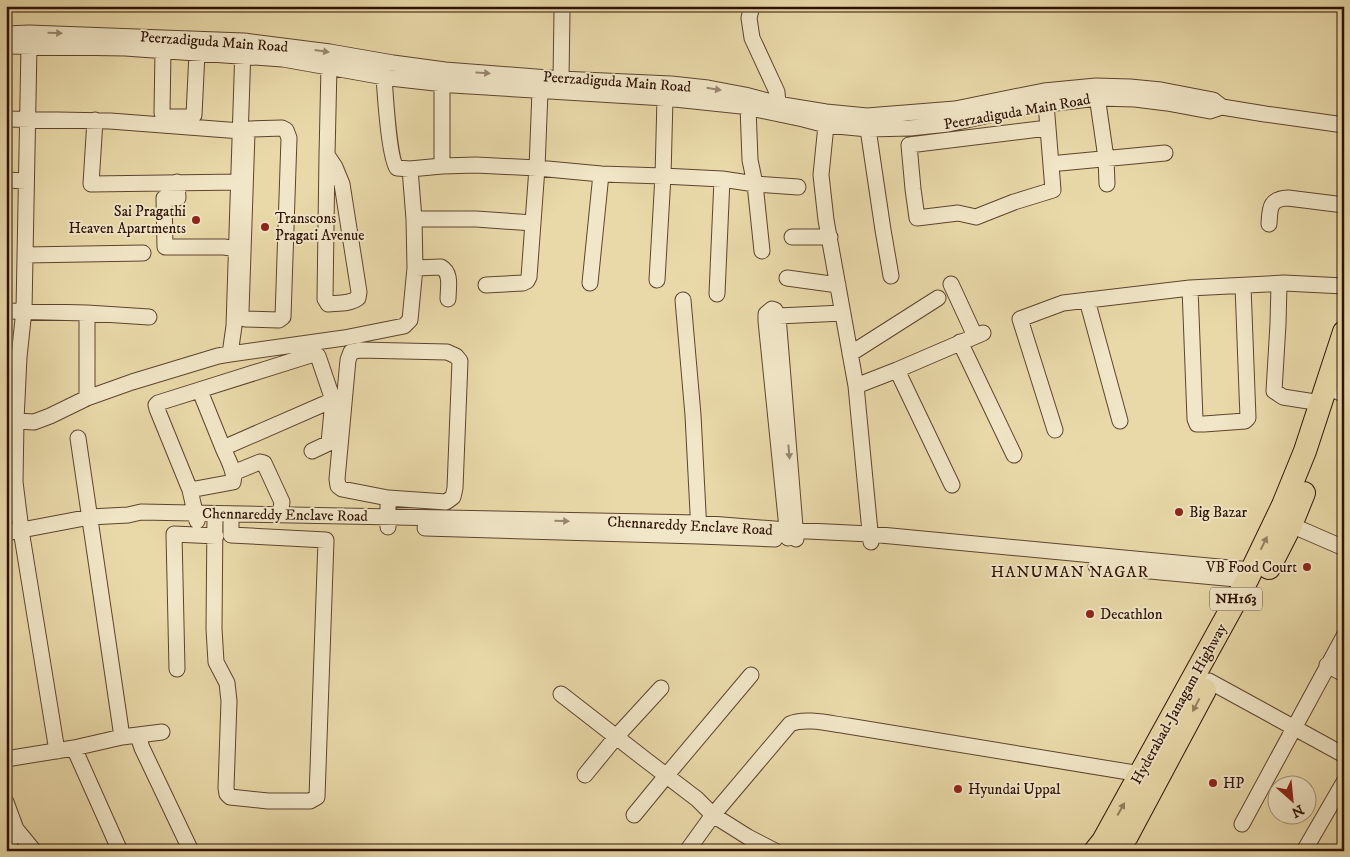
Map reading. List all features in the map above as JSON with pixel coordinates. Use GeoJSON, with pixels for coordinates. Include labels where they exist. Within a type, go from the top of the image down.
{"type":"FeatureCollection","features":[{"type":"Feature","properties":{"kind":"highway","name":"Hyderabad-Janagam Highway"},"geometry":{"type":"LineString","coordinates":[[1116,851],[1127,836],[1291,525],[1317,460],[1333,398],[1344,332]]}},
{"type":"Feature","properties":{"kind":"highway","name":"Hyderabad-Janagam Highway"},"geometry":{"type":"LineString","coordinates":[[1096,851],[1141,774],[1249,575],[1283,505],[1305,451],[1333,398]]}},
{"type":"Feature","properties":{"kind":"street"},"geometry":{"type":"LineString","coordinates":[[752,6],[750,18],[752,38],[777,92],[781,108]]}},
{"type":"Feature","properties":{"kind":"street"},"geometry":{"type":"LineString","coordinates":[[561,79],[562,12]]}},
{"type":"Feature","properties":{"kind":"street","name":"Peerzadiguda Main Road"},"geometry":{"type":"LineString","coordinates":[[6,34],[38,33],[243,48],[322,51],[444,70],[708,88],[745,95],[826,125],[868,129],[910,128],[948,124],[1096,92]]}},
{"type":"Feature","properties":{"kind":"street","name":"Peerzadiguda Main Road"},"geometry":{"type":"LineString","coordinates":[[6,46],[125,48],[197,53],[243,48],[283,59],[442,84],[665,98],[748,107],[867,116],[955,109],[1044,91],[1096,92],[1166,102],[1210,111],[1222,107],[1344,125]]}},
{"type":"Feature","properties":{"kind":"street"},"geometry":{"type":"LineString","coordinates":[[29,46],[24,310],[13,376],[16,421],[15,482],[57,751]]}},
{"type":"Feature","properties":{"kind":"street"},"geometry":{"type":"LineString","coordinates":[[6,119],[95,120],[246,130],[282,128],[286,130],[289,138],[283,317],[279,320],[245,319],[242,318],[241,312],[247,133],[246,130],[243,48]]}},
{"type":"Feature","properties":{"kind":"street"},"geometry":{"type":"LineString","coordinates":[[163,51],[162,113],[165,117],[191,117],[194,115],[197,53]]}},
{"type":"Feature","properties":{"kind":"street"},"geometry":{"type":"LineString","coordinates":[[326,155],[335,167],[342,184],[360,292],[358,298],[354,301],[344,303],[328,304],[325,299],[326,155],[329,66]]}},
{"type":"Feature","properties":{"kind":"street"},"geometry":{"type":"LineString","coordinates":[[384,76],[390,144],[394,165],[397,168],[476,165],[601,174],[722,178],[755,184],[798,187]]}},
{"type":"Feature","properties":{"kind":"street"},"geometry":{"type":"LineString","coordinates":[[442,84],[442,166]]}},
{"type":"Feature","properties":{"kind":"street"},"geometry":{"type":"LineString","coordinates":[[486,285],[523,283],[529,277],[538,168],[540,91]]}},
{"type":"Feature","properties":{"kind":"street"},"geometry":{"type":"LineString","coordinates":[[1096,92],[1106,158],[1107,184]]}},
{"type":"Feature","properties":{"kind":"street"},"geometry":{"type":"LineString","coordinates":[[657,280],[665,98]]}},
{"type":"Feature","properties":{"kind":"street"},"geometry":{"type":"LineString","coordinates":[[1046,104],[1048,128],[1053,190],[1014,202],[976,217],[958,213],[917,218],[909,145],[1048,128]]}},
{"type":"Feature","properties":{"kind":"street"},"geometry":{"type":"LineString","coordinates":[[748,107],[750,160],[755,184],[762,251]]}},
{"type":"Feature","properties":{"kind":"street"},"geometry":{"type":"LineString","coordinates":[[95,120],[92,184],[239,182]]}},
{"type":"Feature","properties":{"kind":"street"},"geometry":{"type":"LineString","coordinates":[[826,125],[822,175],[826,220],[856,386],[870,539]]}},
{"type":"Feature","properties":{"kind":"street"},"geometry":{"type":"LineString","coordinates":[[868,129],[892,276]]}},
{"type":"Feature","properties":{"kind":"street"},"geometry":{"type":"LineString","coordinates":[[230,354],[234,326],[239,182],[246,130]]}},
{"type":"Feature","properties":{"kind":"street"},"geometry":{"type":"LineString","coordinates":[[1060,164],[1164,153]]}},
{"type":"Feature","properties":{"kind":"street"},"geometry":{"type":"LineString","coordinates":[[16,421],[34,422],[87,398],[218,356],[344,338],[404,326],[410,320],[415,268],[410,169]]}},
{"type":"Feature","properties":{"kind":"street"},"geometry":{"type":"LineString","coordinates":[[590,283],[601,174]]}},
{"type":"Feature","properties":{"kind":"street"},"geometry":{"type":"LineString","coordinates":[[717,294],[722,178]]}},
{"type":"Feature","properties":{"kind":"street"},"geometry":{"type":"LineString","coordinates":[[6,180],[26,181]]}},
{"type":"Feature","properties":{"kind":"street"},"geometry":{"type":"LineString","coordinates":[[177,182],[178,198],[164,198],[165,248],[237,248]]}},
{"type":"Feature","properties":{"kind":"street"},"geometry":{"type":"LineString","coordinates":[[1269,224],[1270,208],[1274,202],[1280,199],[1288,198],[1344,205]]}},
{"type":"Feature","properties":{"kind":"street"},"geometry":{"type":"LineString","coordinates":[[414,219],[476,219],[533,222]]}},
{"type":"Feature","properties":{"kind":"street"},"geometry":{"type":"LineString","coordinates":[[792,236],[830,237]]}},
{"type":"Feature","properties":{"kind":"street"},"geometry":{"type":"LineString","coordinates":[[25,255],[143,253]]}},
{"type":"Feature","properties":{"kind":"street"},"geometry":{"type":"LineString","coordinates":[[415,268],[444,268],[449,278],[448,299]]}},
{"type":"Feature","properties":{"kind":"street"},"geometry":{"type":"LineString","coordinates":[[787,278],[838,285]]}},
{"type":"Feature","properties":{"kind":"street"},"geometry":{"type":"LineString","coordinates":[[951,284],[973,337],[1014,454]]}},
{"type":"Feature","properties":{"kind":"street"},"geometry":{"type":"LineString","coordinates":[[1279,284],[1274,391],[1283,397],[1333,398]]}},
{"type":"Feature","properties":{"kind":"street"},"geometry":{"type":"LineString","coordinates":[[1055,430],[1020,318],[1063,303],[1190,288],[1279,284],[1344,286]]}},
{"type":"Feature","properties":{"kind":"street"},"geometry":{"type":"LineString","coordinates":[[1190,288],[1195,419],[1198,424],[1204,424],[1245,421],[1248,418],[1243,286]]}},
{"type":"Feature","properties":{"kind":"street"},"geometry":{"type":"LineString","coordinates":[[850,354],[938,298]]}},
{"type":"Feature","properties":{"kind":"street"},"geometry":{"type":"LineString","coordinates":[[683,300],[693,425],[698,529]]}},
{"type":"Feature","properties":{"kind":"street"},"geometry":{"type":"LineString","coordinates":[[1087,300],[1120,421]]}},
{"type":"Feature","properties":{"kind":"street"},"geometry":{"type":"LineString","coordinates":[[6,311],[24,310],[149,317]]}},
{"type":"Feature","properties":{"kind":"street"},"geometry":{"type":"LineString","coordinates":[[791,535],[775,346],[766,314],[772,310],[775,310],[778,316],[843,313]]}},
{"type":"Feature","properties":{"kind":"street"},"geometry":{"type":"LineString","coordinates":[[87,313],[87,398]]}},
{"type":"Feature","properties":{"kind":"street"},"geometry":{"type":"LineString","coordinates":[[856,386],[973,337]]}},
{"type":"Feature","properties":{"kind":"street"},"geometry":{"type":"LineString","coordinates":[[360,350],[447,352],[456,356],[460,361],[455,488],[453,497],[446,502],[388,498],[342,489],[338,486],[337,479],[347,370],[351,352],[360,350]]}},
{"type":"Feature","properties":{"kind":"street"},"geometry":{"type":"LineString","coordinates":[[197,518],[190,490],[156,405],[158,403],[314,354],[318,356],[333,400],[329,443],[312,451]]}},
{"type":"Feature","properties":{"kind":"street"},"geometry":{"type":"LineString","coordinates":[[897,370],[952,485]]}},
{"type":"Feature","properties":{"kind":"street"},"geometry":{"type":"LineString","coordinates":[[190,490],[233,482],[235,479],[200,391]]}},
{"type":"Feature","properties":{"kind":"street"},"geometry":{"type":"LineString","coordinates":[[223,448],[333,400]]}},
{"type":"Feature","properties":{"kind":"street"},"geometry":{"type":"LineString","coordinates":[[78,438],[122,737]]}},
{"type":"Feature","properties":{"kind":"street"},"geometry":{"type":"LineString","coordinates":[[233,473],[260,462],[264,463],[282,502],[280,515]]}},
{"type":"Feature","properties":{"kind":"street"},"geometry":{"type":"LineString","coordinates":[[388,498],[388,522]]}},
{"type":"Feature","properties":{"kind":"street","name":"Chennareddy Enclave Road"},"geometry":{"type":"LineString","coordinates":[[223,524],[280,515],[333,521]]}},
{"type":"Feature","properties":{"kind":"street","name":"Chennareddy Enclave Road"},"geometry":{"type":"LineString","coordinates":[[6,533],[90,517],[128,516],[142,522],[197,518],[223,524],[333,521],[698,529],[870,539],[1249,575]]}},
{"type":"Feature","properties":{"kind":"street"},"geometry":{"type":"LineString","coordinates":[[177,669],[174,534],[223,524],[326,540],[317,797],[310,801],[268,800],[230,798],[227,794],[228,683],[216,662],[214,629],[223,524]]}},
{"type":"Feature","properties":{"kind":"street"},"geometry":{"type":"LineString","coordinates":[[1291,525],[1344,548]]}},
{"type":"Feature","properties":{"kind":"street"},"geometry":{"type":"LineString","coordinates":[[1242,824],[1344,636]]}},
{"type":"Feature","properties":{"kind":"street"},"geometry":{"type":"LineString","coordinates":[[1327,666],[1344,674]]}},
{"type":"Feature","properties":{"kind":"street"},"geometry":{"type":"LineString","coordinates":[[634,815],[751,675]]}},
{"type":"Feature","properties":{"kind":"street"},"geometry":{"type":"LineString","coordinates":[[1209,681],[1344,755]]}},
{"type":"Feature","properties":{"kind":"street"},"geometry":{"type":"LineString","coordinates":[[585,775],[616,737],[661,688]]}},
{"type":"Feature","properties":{"kind":"street"},"geometry":{"type":"LineString","coordinates":[[561,694],[697,798],[713,815],[774,851]]}},
{"type":"Feature","properties":{"kind":"street"},"geometry":{"type":"LineString","coordinates":[[687,851],[713,815],[790,724],[796,721],[848,726],[1141,774]]}},
{"type":"Feature","properties":{"kind":"street"},"geometry":{"type":"LineString","coordinates":[[6,759],[74,748],[122,737],[162,732]]}},
{"type":"Feature","properties":{"kind":"street"},"geometry":{"type":"LineString","coordinates":[[138,736],[192,851]]}},
{"type":"Feature","properties":{"kind":"street"},"geometry":{"type":"LineString","coordinates":[[74,748],[120,851]]}},
{"type":"Feature","properties":{"kind":"street"},"geometry":{"type":"LineString","coordinates":[[1304,851],[1344,782]]}},
{"type":"Feature","properties":{"kind":"street"},"geometry":{"type":"LineString","coordinates":[[6,802],[16,829],[34,851]]}},
{"type":"Feature","properties":{"kind":"street"},"geometry":{"type":"LineString","coordinates":[[6,850],[16,829]]}},
{"type":"Feature","properties":{"kind":"place","name":"Sai Pragathi Heaven Apartments"},"geometry":{"type":"Point","coordinates":[196,220]}},
{"type":"Feature","properties":{"kind":"place","name":"Transcons Pragati Avenue"},"geometry":{"type":"Point","coordinates":[265,227]}},
{"type":"Feature","properties":{"kind":"place","name":"Big Bazar"},"geometry":{"type":"Point","coordinates":[1179,512]}},
{"type":"Feature","properties":{"kind":"place","name":"VB Food Court"},"geometry":{"type":"Point","coordinates":[1307,567]}},
{"type":"Feature","properties":{"kind":"place","name":"Decathlon"},"geometry":{"type":"Point","coordinates":[1090,614]}},
{"type":"Feature","properties":{"kind":"place","name":"HP"},"geometry":{"type":"Point","coordinates":[1213,783]}},
{"type":"Feature","properties":{"kind":"place","name":"Hyundai Uppal"},"geometry":{"type":"Point","coordinates":[958,789]}},
{"type":"Feature","properties":{"kind":"district","name":"HANUMAN NAGAR"},"geometry":{"type":"Point","coordinates":[1070,572]}}]}
